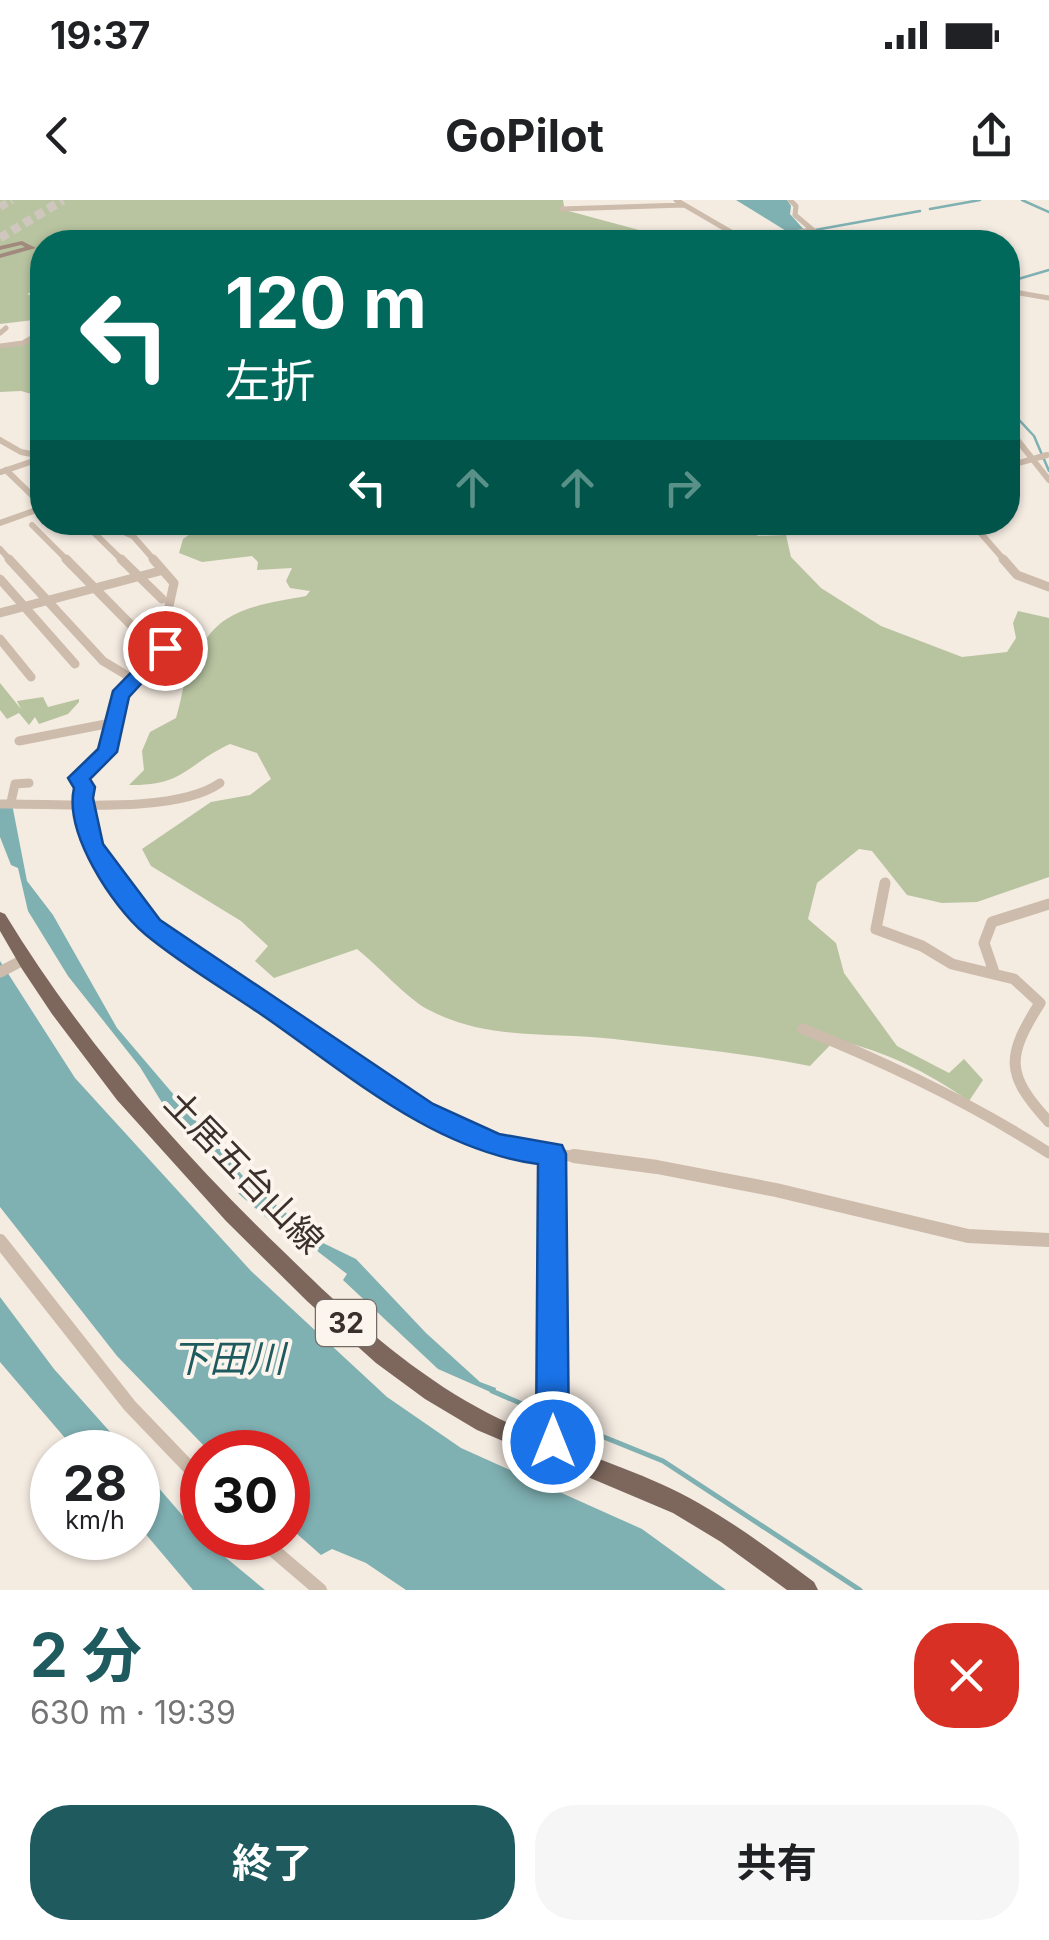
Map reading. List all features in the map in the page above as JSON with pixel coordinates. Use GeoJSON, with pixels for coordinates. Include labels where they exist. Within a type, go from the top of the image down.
{"type":"FeatureCollection","features":[{"type":"Feature","properties":{"kind":"main road"},"geometry":{"type":"LineString","coordinates":[[0,248],[22,242],[30,247]]}},
{"type":"Feature","properties":{"kind":"main road"},"geometry":{"type":"LineString","coordinates":[[0,256],[30,248]]}},
{"type":"Feature","properties":{"kind":"main road","name":"土居五台山線"},"geometry":{"type":"LineString","coordinates":[[0,918],[19,962],[117,1090],[216,1200],[398,1368],[459,1409],[682,1506],[806,1590]]}},
{"type":"Feature","properties":{"kind":"street"},"geometry":{"type":"LineString","coordinates":[[676,200],[728,230]]}},
{"type":"Feature","properties":{"kind":"street"},"geometry":{"type":"LineString","coordinates":[[790,200],[796,206],[795,215],[808,230]]}},
{"type":"Feature","properties":{"kind":"street"},"geometry":{"type":"LineString","coordinates":[[561,209],[613,204],[685,205]]}},
{"type":"Feature","properties":{"kind":"street"},"geometry":{"type":"LineString","coordinates":[[1020,293],[1049,298]]}},
{"type":"Feature","properties":{"kind":"street"},"geometry":{"type":"LineString","coordinates":[[0,346],[30,339]]}},
{"type":"Feature","properties":{"kind":"street"},"geometry":{"type":"LineString","coordinates":[[1020,439],[1041,458],[1049,480]]}},
{"type":"Feature","properties":{"kind":"street"},"geometry":{"type":"LineString","coordinates":[[0,440],[30,454]]}},
{"type":"Feature","properties":{"kind":"street"},"geometry":{"type":"LineString","coordinates":[[30,461],[3,471],[30,496]]}},
{"type":"Feature","properties":{"kind":"street"},"geometry":{"type":"LineString","coordinates":[[0,523],[30,512]]}},
{"type":"Feature","properties":{"kind":"street"},"geometry":{"type":"LineString","coordinates":[[42,535],[138,632]]}},
{"type":"Feature","properties":{"kind":"street"},"geometry":{"type":"LineString","coordinates":[[96,535],[162,599]]}},
{"type":"Feature","properties":{"kind":"street"},"geometry":{"type":"LineString","coordinates":[[131,535],[174,583],[168,606],[170,638],[120,696],[107,752],[78,778],[85,787],[92,845],[152,926],[424,1112],[497,1146],[674,1170],[968,1236],[1049,1240]]}},
{"type":"Feature","properties":{"kind":"street"},"geometry":{"type":"LineString","coordinates":[[982,535],[1017,575],[1049,587]]}},
{"type":"Feature","properties":{"kind":"street"},"geometry":{"type":"LineString","coordinates":[[0,549],[103,662],[133,678]]}},
{"type":"Feature","properties":{"kind":"street"},"geometry":{"type":"LineString","coordinates":[[0,613],[160,571]]}},
{"type":"Feature","properties":{"kind":"street"},"geometry":{"type":"LineString","coordinates":[[0,579],[75,664]]}},
{"type":"Feature","properties":{"kind":"street"},"geometry":{"type":"LineString","coordinates":[[0,639],[32,677]]}},
{"type":"Feature","properties":{"kind":"street"},"geometry":{"type":"LineString","coordinates":[[85,716],[87,728]]}},
{"type":"Feature","properties":{"kind":"street"},"geometry":{"type":"LineString","coordinates":[[19,741],[116,722]]}},
{"type":"Feature","properties":{"kind":"street"},"geometry":{"type":"LineString","coordinates":[[5,803],[16,784],[29,783]]}},
{"type":"Feature","properties":{"kind":"street"},"geometry":{"type":"LineString","coordinates":[[5,803],[172,802],[203,795],[220,783]]}},
{"type":"Feature","properties":{"kind":"street"},"geometry":{"type":"LineString","coordinates":[[885,883],[875,918],[876,929],[886,936],[924,946],[951,964],[994,972],[1028,985],[1040,1003],[1015,1042],[1010,1059],[1021,1088],[1049,1122]]}},
{"type":"Feature","properties":{"kind":"street"},"geometry":{"type":"LineString","coordinates":[[994,972],[984,943],[992,922],[1049,904]]}},
{"type":"Feature","properties":{"kind":"street"},"geometry":{"type":"LineString","coordinates":[[0,972],[19,962]]}},
{"type":"Feature","properties":{"kind":"street"},"geometry":{"type":"LineString","coordinates":[[802,1029],[906,1071],[985,1112],[1049,1153]]}},
{"type":"Feature","properties":{"kind":"street"},"geometry":{"type":"LineString","coordinates":[[552,1154],[553,1452]]}},
{"type":"Feature","properties":{"kind":"street"},"geometry":{"type":"LineString","coordinates":[[0,1241],[130,1406],[180,1457]]}},
{"type":"Feature","properties":{"kind":"street"},"geometry":{"type":"LineString","coordinates":[[285,1560],[320,1590]]}},
{"type":"Feature","properties":{"kind":"green space"},"geometry":{"type":"Polygon","coordinates":[[[0,200],[563,200],[561,209],[639,230],[30,230],[30,320],[0,324],[0,200]]]}},
{"type":"Feature","properties":{"kind":"green space"},"geometry":{"type":"Polygon","coordinates":[[[30,341],[30,394],[0,392],[0,348],[30,341]]]}},
{"type":"Feature","properties":{"kind":"green space"},"geometry":{"type":"Polygon","coordinates":[[[189,535],[786,535],[791,557],[821,588],[881,626],[962,657],[1007,652],[1016,638],[1013,623],[1018,611],[1049,618],[1049,877],[977,902],[942,903],[907,895],[872,851],[859,849],[817,883],[808,919],[836,943],[844,973],[897,1046],[949,1073],[964,1059],[983,1080],[969,1101],[905,1064],[835,1040],[810,1066],[614,1039],[472,1026],[419,1004],[357,949],[274,978],[255,961],[268,946],[241,921],[151,866],[142,849],[211,802],[250,795],[271,779],[257,753],[230,744],[174,778],[129,785],[144,770],[142,751],[150,732],[176,718],[185,681],[208,650],[204,643],[213,631],[235,614],[306,596],[310,591],[290,588],[286,581],[292,568],[257,570],[258,562],[252,556],[202,562],[179,553],[183,539],[189,535]]]}},
{"type":"Feature","properties":{"kind":"green space"},"geometry":{"type":"Polygon","coordinates":[[[0,683],[21,709],[17,701],[43,697],[48,707],[79,702],[68,714],[39,724],[35,717],[29,725],[19,713],[7,719],[0,710],[0,683]]]}},
{"type":"Feature","properties":{"kind":"water"},"geometry":{"type":"Polygon","coordinates":[[[736,200],[787,200],[790,214],[804,230],[785,230],[736,200]]]}},
{"type":"Feature","properties":{"kind":"water"},"geometry":{"type":"Polygon","coordinates":[[[12,804],[27,881],[53,915],[117,1028],[248,1182],[323,1243],[356,1259],[426,1333],[480,1382],[496,1388],[495,1394],[438,1369],[343,1280],[347,1274],[290,1230],[285,1234],[239,1194],[237,1190],[243,1183],[177,1127],[140,1067],[68,976],[28,911],[18,868],[11,865],[0,837],[0,807],[12,804]]]}},
{"type":"Feature","properties":{"kind":"water","name":"下田川"},"geometry":{"type":"Polygon","coordinates":[[[0,961],[75,1078],[251,1271],[387,1397],[461,1448],[642,1529],[726,1590],[406,1590],[366,1563],[332,1549],[321,1555],[310,1545],[310,1430],[189,1430],[117,1356],[0,1207],[0,961]]]}},
{"type":"Feature","properties":{"kind":"water"},"geometry":{"type":"Polygon","coordinates":[[[0,1297],[54,1369],[108,1430],[58,1430],[0,1362],[0,1297]]]}},
{"type":"Feature","properties":{"kind":"water"},"geometry":{"type":"Polygon","coordinates":[[[160,1489],[180,1513],[180,1560],[229,1560],[265,1590],[193,1590],[160,1551],[160,1489]]]}},
{"type":"Feature","properties":{"kind":"waterway"},"geometry":{"type":"LineString","coordinates":[[930,209],[980,200]]}},
{"type":"Feature","properties":{"kind":"waterway"},"geometry":{"type":"LineString","coordinates":[[1022,200],[1049,212]]}},
{"type":"Feature","properties":{"kind":"waterway"},"geometry":{"type":"LineString","coordinates":[[815,230],[920,211]]}},
{"type":"Feature","properties":{"kind":"waterway"},"geometry":{"type":"LineString","coordinates":[[1020,278],[1049,270]]}},
{"type":"Feature","properties":{"kind":"waterway"},"geometry":{"type":"LineString","coordinates":[[1020,421],[1034,436],[1049,471]]}},
{"type":"Feature","properties":{"kind":"waterway"},"geometry":{"type":"LineString","coordinates":[[492,1391],[548,1415]]}},
{"type":"Feature","properties":{"kind":"waterway"},"geometry":{"type":"LineString","coordinates":[[557,1418],[663,1461],[860,1590]]}},
{"type":"Feature","properties":{"kind":"tunnel"},"geometry":{"type":"LineString","coordinates":[[0,207],[12,200]]}},
{"type":"Feature","properties":{"kind":"tunnel"},"geometry":{"type":"LineString","coordinates":[[0,238],[63,200]]}},
{"type":"Feature","properties":{"kind":"route"},"geometry":{"type":"LineString","coordinates":[[165,648],[140,670],[120,696],[107,752],[78,778],[85,787],[82,798],[92,845],[152,926],[424,1112],[464,1134],[497,1146],[552,1154],[553,1442]]}}]}
